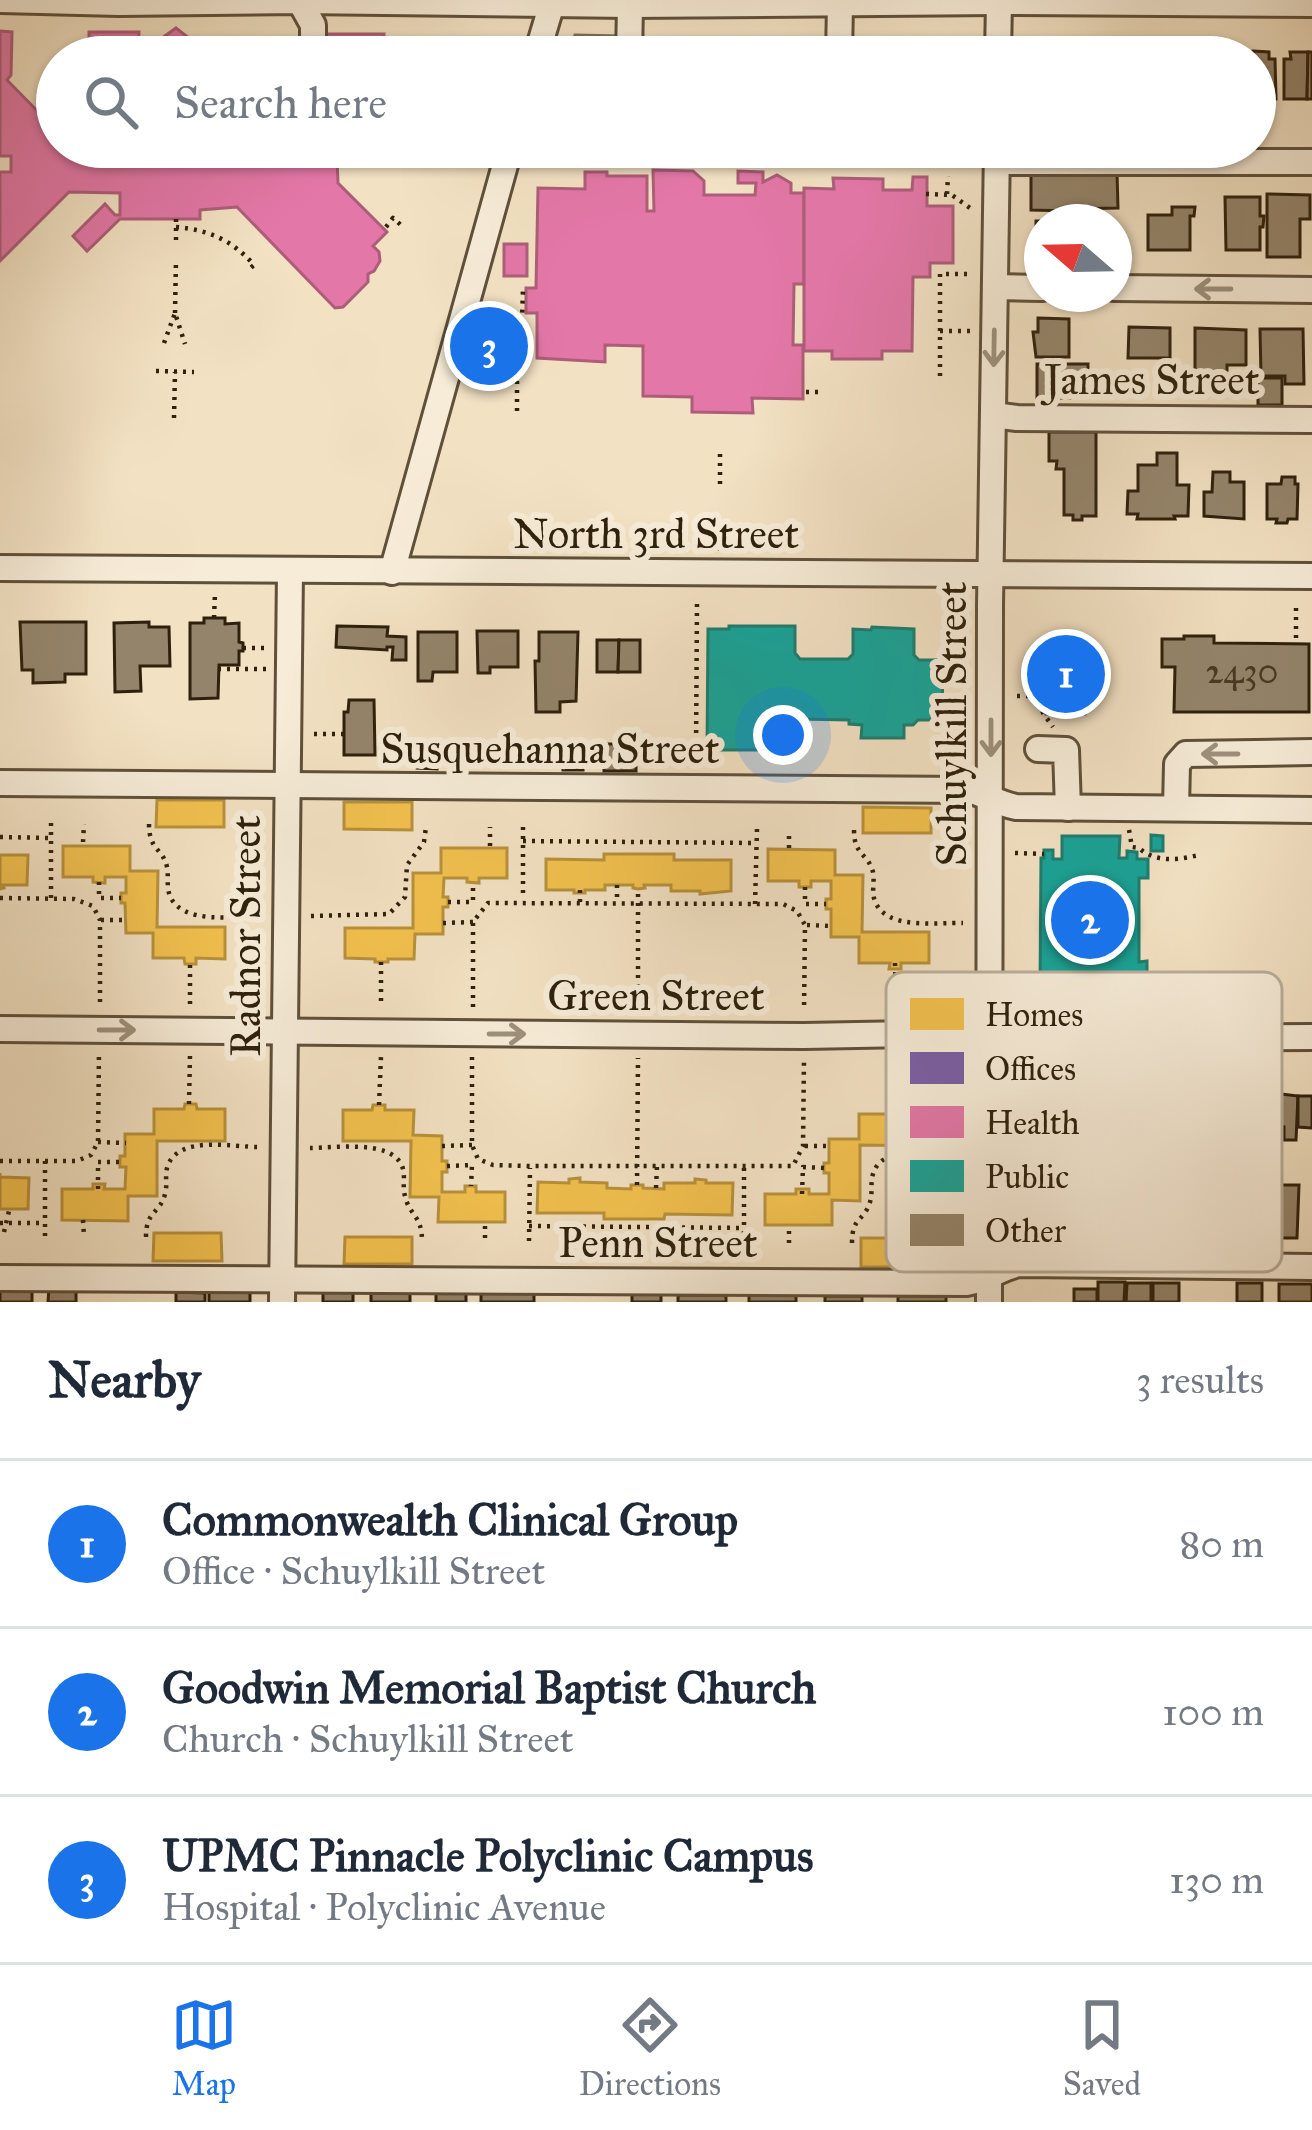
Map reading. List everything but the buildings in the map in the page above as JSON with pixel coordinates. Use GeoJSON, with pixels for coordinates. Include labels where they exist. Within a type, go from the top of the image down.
{"type":"FeatureCollection","features":[{"type":"Feature","properties":{"kind":"street"},"geometry":{"type":"LineString","coordinates":[[0,0],[1312,4]]}},
{"type":"Feature","properties":{"kind":"street"},"geometry":{"type":"LineString","coordinates":[[300,0],[313,36]]}},
{"type":"Feature","properties":{"kind":"street"},"geometry":{"type":"LineString","coordinates":[[998,36],[999,1]]}},
{"type":"Feature","properties":{"kind":"street"},"geometry":{"type":"LineString","coordinates":[[542,36],[552,2]]}},
{"type":"Feature","properties":{"kind":"street"},"geometry":{"type":"LineString","coordinates":[[839,36],[840,4]]}},
{"type":"Feature","properties":{"kind":"street"},"geometry":{"type":"LineString","coordinates":[[629,36],[630,5]]}},
{"type":"Feature","properties":{"kind":"street"},"geometry":{"type":"LineString","coordinates":[[1276,161],[1312,162]]}},
{"type":"Feature","properties":{"kind":"street"},"geometry":{"type":"LineString","coordinates":[[392,572],[504,168]]}},
{"type":"Feature","properties":{"kind":"street","name":"Schuylkill Street"},"geometry":{"type":"LineString","coordinates":[[991,972],[993,415],[984,280],[995,168]]}},
{"type":"Feature","properties":{"kind":"street"},"geometry":{"type":"LineString","coordinates":[[984,280],[1024,286]]}},
{"type":"Feature","properties":{"kind":"street"},"geometry":{"type":"LineString","coordinates":[[1132,288],[1312,290]]}},
{"type":"Feature","properties":{"kind":"street","name":"James Street"},"geometry":{"type":"LineString","coordinates":[[993,415],[1312,420]]}},
{"type":"Feature","properties":{"kind":"street","name":"North 3rd Street"},"geometry":{"type":"LineString","coordinates":[[0,568],[1312,576]]}},
{"type":"Feature","properties":{"kind":"street","name":"Radnor Street"},"geometry":{"type":"LineString","coordinates":[[282,1291],[290,571]]}},
{"type":"Feature","properties":{"kind":"street"},"geometry":{"type":"LineString","coordinates":[[1038,749],[1066,750],[1068,808]]}},
{"type":"Feature","properties":{"kind":"street"},"geometry":{"type":"LineString","coordinates":[[1176,808],[1177,764],[1186,754],[1312,752]]}},
{"type":"Feature","properties":{"kind":"street","name":"Susquehanna Street"},"geometry":{"type":"LineString","coordinates":[[0,783],[969,790],[1016,807],[1312,810]]}},
{"type":"Feature","properties":{"kind":"street","name":"Green Street"},"geometry":{"type":"LineString","coordinates":[[0,1029],[886,1035]]}},
{"type":"Feature","properties":{"kind":"street","name":"Penn Street"},"geometry":{"type":"LineString","coordinates":[[1282,1267],[1312,1267]]}},
{"type":"Feature","properties":{"kind":"street","name":"Penn Street"},"geometry":{"type":"LineString","coordinates":[[0,1278],[282,1291],[967,1283],[989,1289]]}},
{"type":"Feature","properties":{"kind":"path"},"geometry":{"type":"LineString","coordinates":[[947,176],[947,194]]}},
{"type":"Feature","properties":{"kind":"path"},"geometry":{"type":"LineString","coordinates":[[926,194],[963,200],[974,213]]}},
{"type":"Feature","properties":{"kind":"path"},"geometry":{"type":"LineString","coordinates":[[386,227],[393,218],[401,225]]}},
{"type":"Feature","properties":{"kind":"path"},"geometry":{"type":"LineString","coordinates":[[176,241],[176,223],[212,233],[254,265],[247,272]]}},
{"type":"Feature","properties":{"kind":"path"},"geometry":{"type":"LineString","coordinates":[[176,259],[176,313],[185,344]]}},
{"type":"Feature","properties":{"kind":"path"},"geometry":{"type":"LineString","coordinates":[[940,376],[940,274],[984,280]]}},
{"type":"Feature","properties":{"kind":"path"},"geometry":{"type":"LineString","coordinates":[[517,411],[523,288]]}},
{"type":"Feature","properties":{"kind":"path"},"geometry":{"type":"LineString","coordinates":[[164,344],[176,313]]}},
{"type":"Feature","properties":{"kind":"path"},"geometry":{"type":"LineString","coordinates":[[940,331],[973,331]]}},
{"type":"Feature","properties":{"kind":"path"},"geometry":{"type":"LineString","coordinates":[[156,371],[194,372]]}},
{"type":"Feature","properties":{"kind":"path"},"geometry":{"type":"LineString","coordinates":[[174,418],[175,372]]}},
{"type":"Feature","properties":{"kind":"path"},"geometry":{"type":"LineString","coordinates":[[806,392],[824,392]]}},
{"type":"Feature","properties":{"kind":"path"},"geometry":{"type":"LineString","coordinates":[[720,448],[720,484]]}},
{"type":"Feature","properties":{"kind":"path"},"geometry":{"type":"LineString","coordinates":[[214,618],[215,592]]}},
{"type":"Feature","properties":{"kind":"path"},"geometry":{"type":"LineString","coordinates":[[697,604],[696,754],[713,754]]}},
{"type":"Feature","properties":{"kind":"path"},"geometry":{"type":"LineString","coordinates":[[1296,608],[1296,644]]}},
{"type":"Feature","properties":{"kind":"path"},"geometry":{"type":"LineString","coordinates":[[243,647],[269,648]]}},
{"type":"Feature","properties":{"kind":"path"},"geometry":{"type":"LineString","coordinates":[[218,669],[269,669]]}},
{"type":"Feature","properties":{"kind":"path"},"geometry":{"type":"LineString","coordinates":[[1017,696],[1037,696],[1053,728]]}},
{"type":"Feature","properties":{"kind":"path"},"geometry":{"type":"LineString","coordinates":[[312,734],[344,734]]}},
{"type":"Feature","properties":{"kind":"path"},"geometry":{"type":"LineString","coordinates":[[51,823],[51,898]]}},
{"type":"Feature","properties":{"kind":"path"},"geometry":{"type":"LineString","coordinates":[[83,842],[84,824]]}},
{"type":"Feature","properties":{"kind":"path"},"geometry":{"type":"LineString","coordinates":[[148,824],[151,844],[166,862],[164,882],[179,908],[209,920],[260,917]]}},
{"type":"Feature","properties":{"kind":"path"},"geometry":{"type":"LineString","coordinates":[[311,916],[389,914],[402,902],[407,865],[424,842],[426,827]]}},
{"type":"Feature","properties":{"kind":"path"},"geometry":{"type":"LineString","coordinates":[[490,827],[490,846]]}},
{"type":"Feature","properties":{"kind":"path"},"geometry":{"type":"LineString","coordinates":[[523,827],[523,902]]}},
{"type":"Feature","properties":{"kind":"path"},"geometry":{"type":"LineString","coordinates":[[755,904],[757,829]]}},
{"type":"Feature","properties":{"kind":"path"},"geometry":{"type":"LineString","coordinates":[[789,830],[789,848]]}},
{"type":"Feature","properties":{"kind":"path"},"geometry":{"type":"LineString","coordinates":[[854,830],[855,846],[872,868],[870,888],[885,914],[912,926],[969,923]]}},
{"type":"Feature","properties":{"kind":"path"},"geometry":{"type":"LineString","coordinates":[[1132,836],[1132,847],[1162,859],[1199,855]]}},
{"type":"Feature","properties":{"kind":"path"},"geometry":{"type":"LineString","coordinates":[[0,837],[51,838]]}},
{"type":"Feature","properties":{"kind":"path"},"geometry":{"type":"LineString","coordinates":[[15,837],[16,852]]}},
{"type":"Feature","properties":{"kind":"path"},"geometry":{"type":"LineString","coordinates":[[523,841],[756,843]]}},
{"type":"Feature","properties":{"kind":"path"},"geometry":{"type":"LineString","coordinates":[[560,842],[560,856]]}},
{"type":"Feature","properties":{"kind":"path"},"geometry":{"type":"LineString","coordinates":[[658,843],[658,852]]}},
{"type":"Feature","properties":{"kind":"path"},"geometry":{"type":"LineString","coordinates":[[721,843],[721,858]]}},
{"type":"Feature","properties":{"kind":"path"},"geometry":{"type":"LineString","coordinates":[[1016,853],[1044,854]]}},
{"type":"Feature","properties":{"kind":"path"},"geometry":{"type":"LineString","coordinates":[[93,906],[99,898],[99,883]]}},
{"type":"Feature","properties":{"kind":"path"},"geometry":{"type":"LineString","coordinates":[[473,883],[473,902]]}},
{"type":"Feature","properties":{"kind":"path"},"geometry":{"type":"LineString","coordinates":[[617,885],[617,904]]}},
{"type":"Feature","properties":{"kind":"path"},"geometry":{"type":"LineString","coordinates":[[805,886],[805,904]]}},
{"type":"Feature","properties":{"kind":"path"},"geometry":{"type":"LineString","coordinates":[[638,889],[638,1014]]}},
{"type":"Feature","properties":{"kind":"path"},"geometry":{"type":"LineString","coordinates":[[580,890],[580,903]]}},
{"type":"Feature","properties":{"kind":"path"},"geometry":{"type":"LineString","coordinates":[[705,894],[706,904]]}},
{"type":"Feature","properties":{"kind":"path"},"geometry":{"type":"LineString","coordinates":[[0,898],[80,900],[93,906],[100,920],[100,1008]]}},
{"type":"Feature","properties":{"kind":"path"},"geometry":{"type":"LineString","coordinates":[[99,898],[121,898]]}},
{"type":"Feature","properties":{"kind":"path"},"geometry":{"type":"LineString","coordinates":[[448,902],[473,902],[481,909]]}},
{"type":"Feature","properties":{"kind":"path"},"geometry":{"type":"LineString","coordinates":[[472,1012],[472,922],[494,902],[523,902],[783,904],[797,911],[805,925],[804,1014]]}},
{"type":"Feature","properties":{"kind":"path"},"geometry":{"type":"LineString","coordinates":[[797,911],[805,904],[826,904]]}},
{"type":"Feature","properties":{"kind":"path"},"geometry":{"type":"LineString","coordinates":[[365,916],[365,925]]}},
{"type":"Feature","properties":{"kind":"path"},"geometry":{"type":"LineString","coordinates":[[100,920],[125,920]]}},
{"type":"Feature","properties":{"kind":"path"},"geometry":{"type":"LineString","coordinates":[[443,922],[472,922]]}},
{"type":"Feature","properties":{"kind":"path"},"geometry":{"type":"LineString","coordinates":[[805,925],[831,926]]}},
{"type":"Feature","properties":{"kind":"path"},"geometry":{"type":"LineString","coordinates":[[381,962],[381,1012]]}},
{"type":"Feature","properties":{"kind":"path"},"geometry":{"type":"LineString","coordinates":[[896,963],[896,972]]}},
{"type":"Feature","properties":{"kind":"path"},"geometry":{"type":"LineString","coordinates":[[190,964],[190,1010]]}},
{"type":"Feature","properties":{"kind":"path"},"geometry":{"type":"LineString","coordinates":[[0,1161],[77,1161],[91,1155],[98,1142],[99,1050]]}},
{"type":"Feature","properties":{"kind":"path"},"geometry":{"type":"LineString","coordinates":[[189,1104],[190,1052]]}},
{"type":"Feature","properties":{"kind":"path"},"geometry":{"type":"LineString","coordinates":[[379,1105],[381,1055]]}},
{"type":"Feature","properties":{"kind":"path"},"geometry":{"type":"LineString","coordinates":[[637,1185],[638,1056]]}},
{"type":"Feature","properties":{"kind":"path"},"geometry":{"type":"LineString","coordinates":[[802,1194],[804,1056]]}},
{"type":"Feature","properties":{"kind":"path"},"geometry":{"type":"LineString","coordinates":[[472,1057],[472,1145],[478,1159],[493,1165],[824,1168]]}},
{"type":"Feature","properties":{"kind":"path"},"geometry":{"type":"LineString","coordinates":[[98,1142],[126,1143]]}},
{"type":"Feature","properties":{"kind":"path"},"geometry":{"type":"LineString","coordinates":[[146,1237],[149,1216],[164,1198],[162,1179],[178,1153],[208,1144],[258,1147]]}},
{"type":"Feature","properties":{"kind":"path"},"geometry":{"type":"LineString","coordinates":[[442,1145],[472,1145]]}},
{"type":"Feature","properties":{"kind":"path"},"geometry":{"type":"LineString","coordinates":[[310,1148],[367,1146],[388,1151],[401,1163],[406,1200],[421,1223],[422,1240]]}},
{"type":"Feature","properties":{"kind":"path"},"geometry":{"type":"LineString","coordinates":[[803,1146],[829,1146]]}},
{"type":"Feature","properties":{"kind":"path"},"geometry":{"type":"LineString","coordinates":[[91,1155],[98,1162],[98,1189]]}},
{"type":"Feature","properties":{"kind":"path"},"geometry":{"type":"LineString","coordinates":[[851,1243],[854,1222],[870,1204],[867,1185],[886,1157]]}},
{"type":"Feature","properties":{"kind":"path"},"geometry":{"type":"LineString","coordinates":[[471,1186],[472,1165],[478,1159]]}},
{"type":"Feature","properties":{"kind":"path"},"geometry":{"type":"LineString","coordinates":[[45,1161],[45,1237]]}},
{"type":"Feature","properties":{"kind":"path"},"geometry":{"type":"LineString","coordinates":[[98,1162],[120,1162]]}},
{"type":"Feature","properties":{"kind":"path"},"geometry":{"type":"LineString","coordinates":[[447,1166],[472,1165]]}},
{"type":"Feature","properties":{"kind":"path"},"geometry":{"type":"LineString","coordinates":[[529,1241],[530,1166]]}},
{"type":"Feature","properties":{"kind":"path"},"geometry":{"type":"LineString","coordinates":[[574,1166],[574,1178]]}},
{"type":"Feature","properties":{"kind":"path"},"geometry":{"type":"LineString","coordinates":[[656,1188],[657,1166]]}},
{"type":"Feature","properties":{"kind":"path"},"geometry":{"type":"LineString","coordinates":[[700,1166],[701,1179]]}},
{"type":"Feature","properties":{"kind":"path"},"geometry":{"type":"LineString","coordinates":[[744,1166],[744,1243]]}},
{"type":"Feature","properties":{"kind":"path"},"geometry":{"type":"LineString","coordinates":[[4,1232],[9,1211]]}},
{"type":"Feature","properties":{"kind":"path"},"geometry":{"type":"LineString","coordinates":[[557,1215],[557,1227]]}},
{"type":"Feature","properties":{"kind":"path"},"geometry":{"type":"LineString","coordinates":[[712,1231],[716,1217]]}},
{"type":"Feature","properties":{"kind":"path"},"geometry":{"type":"LineString","coordinates":[[83,1220],[83,1237]]}},
{"type":"Feature","properties":{"kind":"path"},"geometry":{"type":"LineString","coordinates":[[3,1223],[44,1223]]}},
{"type":"Feature","properties":{"kind":"path"},"geometry":{"type":"LineString","coordinates":[[485,1226],[485,1241]]}},
{"type":"Feature","properties":{"kind":"path"},"geometry":{"type":"LineString","coordinates":[[529,1226],[744,1228]]}},
{"type":"Feature","properties":{"kind":"path"},"geometry":{"type":"LineString","coordinates":[[789,1226],[789,1243]]}},
{"type":"Feature","properties":{"kind":"place","name":"UPMC Pinnacle Polyclinic Campus"},"geometry":{"type":"Point","coordinates":[489,346]}},
{"type":"Feature","properties":{"kind":"place","name":"Commonwealth Clinical Group"},"geometry":{"type":"Point","coordinates":[1066,674]}},
{"type":"Feature","properties":{"kind":"place","name":"Goodwin Memorial Baptist Church"},"geometry":{"type":"Point","coordinates":[1090,920]}}]}
